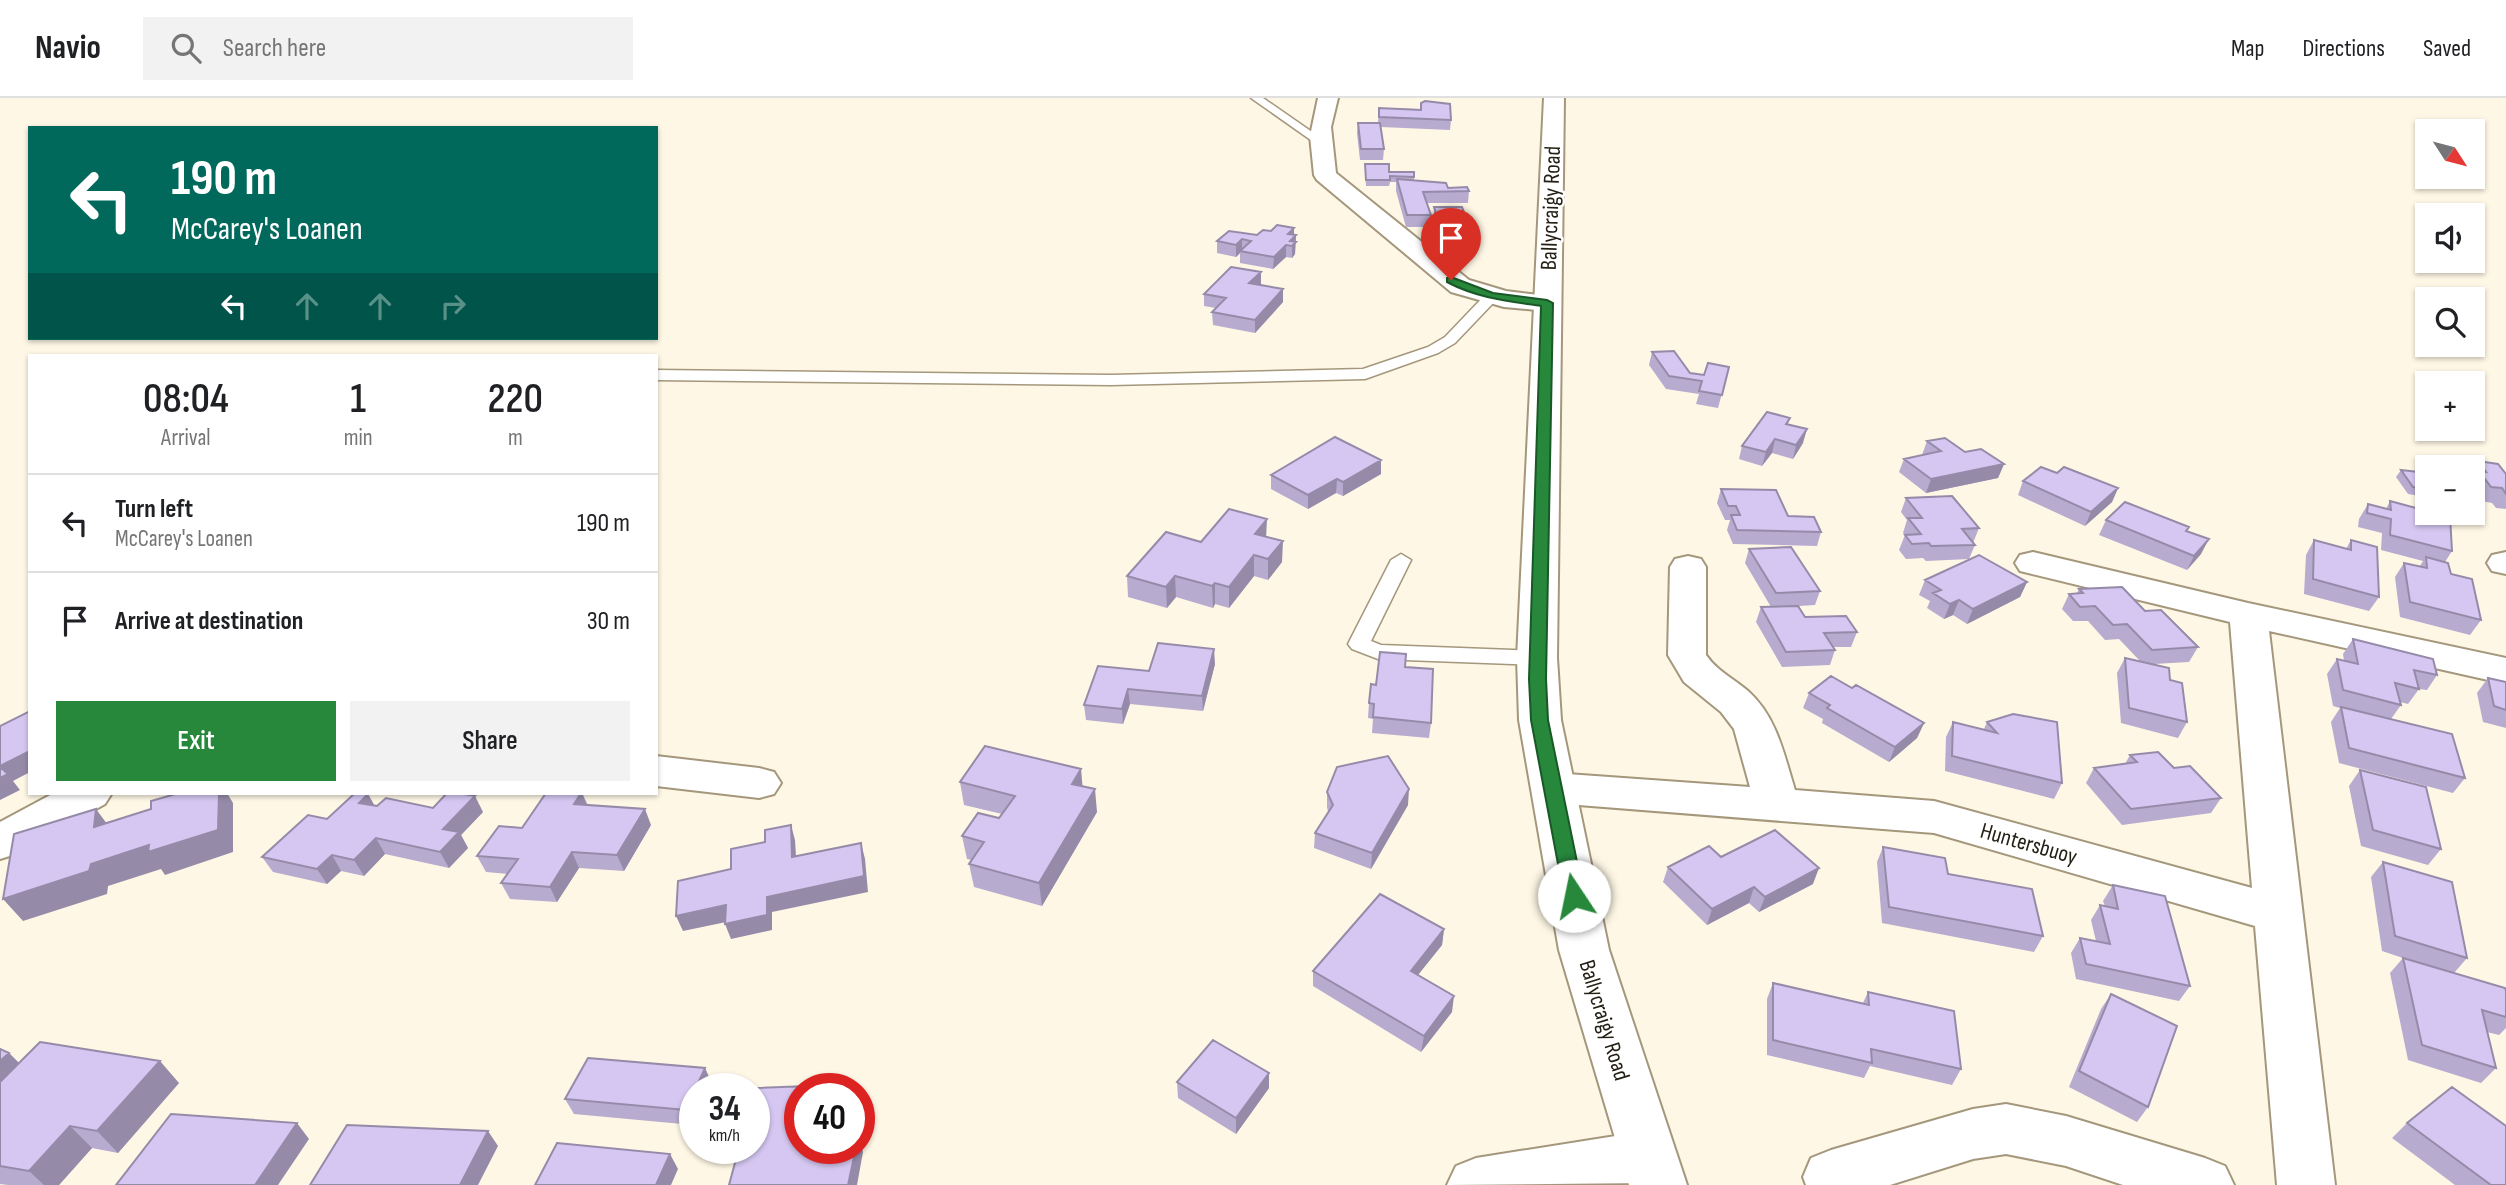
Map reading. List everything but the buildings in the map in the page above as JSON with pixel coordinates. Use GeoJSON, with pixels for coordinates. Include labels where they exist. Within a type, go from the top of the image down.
{"type":"FeatureCollection","features":[{"type":"Feature","properties":{"kind":"street"},"geometry":{"type":"LineString","coordinates":[[1328,98],[1323,110],[1319,141],[1325,175],[1451,280],[1469,290],[1492,296],[1547,303]]}},
{"type":"Feature","properties":{"kind":"street","name":"Ballycraigy Road"},"geometry":{"type":"LineString","coordinates":[[1554,98],[1537,658],[1540,720],[1584,950],[1652,1171]]}},
{"type":"Feature","properties":{"kind":"street"},"geometry":{"type":"LineString","coordinates":[[2033,563],[2248,615],[2506,671]]}},
{"type":"Feature","properties":{"kind":"street"},"geometry":{"type":"LineString","coordinates":[[1688,567],[1687,655],[1698,673],[1735,702],[1754,725],[1777,805]]}},
{"type":"Feature","properties":{"kind":"street"},"geometry":{"type":"LineString","coordinates":[[2248,615],[2276,913],[2306,1185]]}},
{"type":"Feature","properties":{"kind":"street"},"geometry":{"type":"LineString","coordinates":[[658,771],[759,783]]}},
{"type":"Feature","properties":{"kind":"street","name":"Huntersbuoy"},"geometry":{"type":"LineString","coordinates":[[1553,788],[1934,817],[2276,913]]}},
{"type":"Feature","properties":{"kind":"street"},"geometry":{"type":"LineString","coordinates":[[0,842],[86,795]]}},
{"type":"Feature","properties":{"kind":"street"},"geometry":{"type":"LineString","coordinates":[[1831,1177],[1973,1134],[2006,1129],[2066,1141],[2205,1185]]}},
{"type":"Feature","properties":{"kind":"street"},"geometry":{"type":"LineString","coordinates":[[1476,1185],[1652,1171]]}},
{"type":"Feature","properties":{"kind":"lane"},"geometry":{"type":"LineString","coordinates":[[1256,98],[1319,141]]}},
{"type":"Feature","properties":{"kind":"lane"},"geometry":{"type":"LineString","coordinates":[[658,375],[1111,380],[1365,374],[1433,350],[1450,340],[1492,296]]}},
{"type":"Feature","properties":{"kind":"lane"},"geometry":{"type":"LineString","coordinates":[[1401,560],[1359,644],[1378,652],[1537,658]]}},
{"type":"Feature","properties":{"kind":"route"},"geometry":{"type":"LineString","coordinates":[[1451,280],[1469,290],[1492,296],[1547,303],[1537,658],[1540,720],[1574,896]]}}]}
